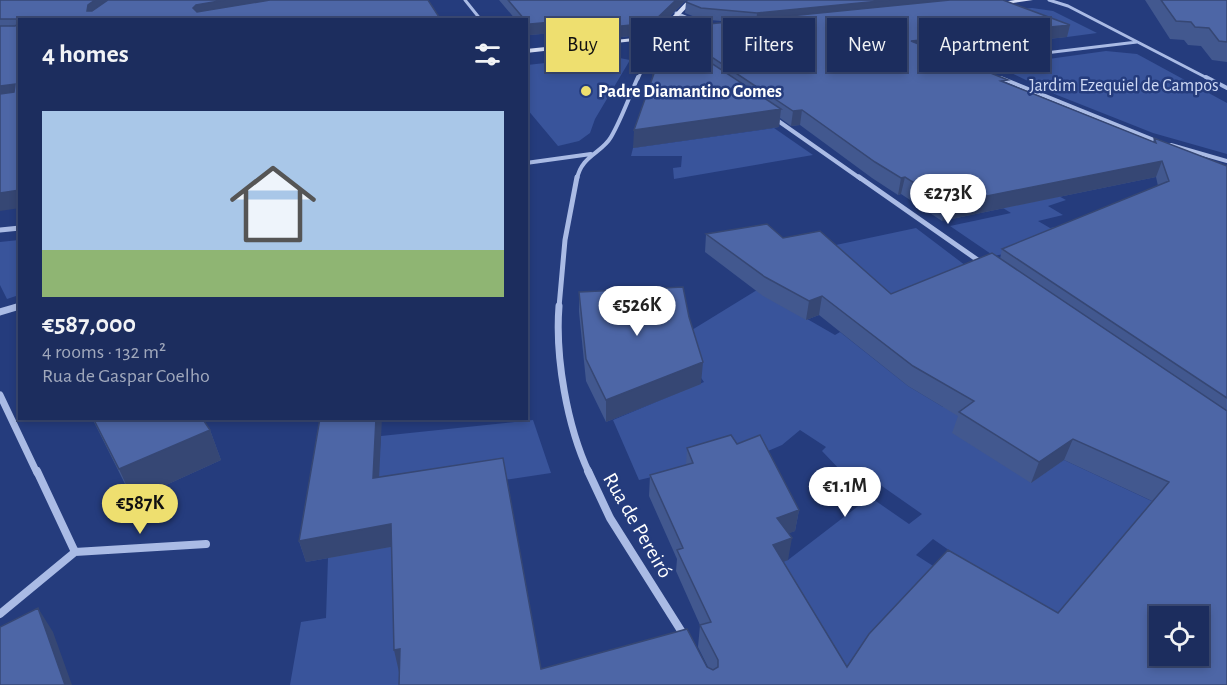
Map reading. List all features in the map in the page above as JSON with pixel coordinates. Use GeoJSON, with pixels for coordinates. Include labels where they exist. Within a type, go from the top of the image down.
{"type":"FeatureCollection","features":[{"type":"Feature","properties":{"kind":"main road"},"geometry":{"type":"LineString","coordinates":[[672,18],[690,0]]}},
{"type":"Feature","properties":{"kind":"main road"},"geometry":{"type":"LineString","coordinates":[[987,4],[1030,0]]}},
{"type":"Feature","properties":{"kind":"main road"},"geometry":{"type":"LineString","coordinates":[[711,31],[721,28]]}},
{"type":"Feature","properties":{"kind":"main road"},"geometry":{"type":"LineString","coordinates":[[528,51],[631,40]]}},
{"type":"Feature","properties":{"kind":"street"},"geometry":{"type":"LineString","coordinates":[[465,0],[479,18]]}},
{"type":"Feature","properties":{"kind":"street"},"geometry":{"type":"LineString","coordinates":[[1049,0],[1068,6],[1227,88]]}},
{"type":"Feature","properties":{"kind":"street"},"geometry":{"type":"LineString","coordinates":[[676,13],[699,23],[721,28]]}},
{"type":"Feature","properties":{"kind":"street"},"geometry":{"type":"LineString","coordinates":[[989,73],[976,66],[987,60],[1137,42]]}},
{"type":"Feature","properties":{"kind":"street","name":"Rua de Pereiró"},"geometry":{"type":"LineString","coordinates":[[640,72],[610,139],[591,154],[578,171],[565,240],[557,332],[564,391],[584,462],[610,518],[691,648]]}},
{"type":"Feature","properties":{"kind":"street"},"geometry":{"type":"LineString","coordinates":[[999,77],[1150,139],[1227,161]]}},
{"type":"Feature","properties":{"kind":"street"},"geometry":{"type":"LineString","coordinates":[[770,115],[984,264]]}},
{"type":"Feature","properties":{"kind":"street"},"geometry":{"type":"LineString","coordinates":[[528,163],[591,154]]}},
{"type":"Feature","properties":{"kind":"street"},"geometry":{"type":"LineString","coordinates":[[0,230],[18,228]]}},
{"type":"Feature","properties":{"kind":"street"},"geometry":{"type":"LineString","coordinates":[[0,312],[18,307]]}},
{"type":"Feature","properties":{"kind":"street"},"geometry":{"type":"LineString","coordinates":[[0,395],[75,552]]}},
{"type":"Feature","properties":{"kind":"street"},"geometry":{"type":"LineString","coordinates":[[0,614],[75,552],[206,543]]}},
{"type":"Feature","properties":{"kind":"green space"},"geometry":{"type":"Polygon","coordinates":[[[1032,8],[1053,11],[1097,33],[1067,37],[1050,31],[1050,18],[1017,18],[998,11],[1032,8]]]}},
{"type":"Feature","properties":{"kind":"green space","name":"Jardim Ezequiel de Campos"},"geometry":{"type":"Polygon","coordinates":[[[1106,51],[1137,54],[1227,103],[1227,154],[1153,133],[1057,95],[1009,72],[1050,72],[1050,59],[1106,51]]]}},
{"type":"Feature","properties":{"kind":"green space"},"geometry":{"type":"Polygon","coordinates":[[[619,58],[630,60],[595,119],[590,133],[579,141],[558,146],[528,110],[528,65],[546,63],[546,72],[619,72],[619,58]]]}},
{"type":"Feature","properties":{"kind":"green space"},"geometry":{"type":"Polygon","coordinates":[[[774,128],[813,155],[674,179],[673,168],[681,167],[682,156],[631,156],[633,148],[774,128]]]}},
{"type":"Feature","properties":{"kind":"green space"},"geometry":{"type":"Polygon","coordinates":[[[1040,186],[1066,200],[1048,206],[1063,215],[1038,221],[1050,228],[1077,223],[1056,243],[994,256],[950,226],[1011,213],[977,192],[1040,186]]]}},
{"type":"Feature","properties":{"kind":"green space"},"geometry":{"type":"Polygon","coordinates":[[[916,228],[978,275],[923,318],[817,249],[916,228]]]}},
{"type":"Feature","properties":{"kind":"green space"},"geometry":{"type":"Polygon","coordinates":[[[18,240],[18,295],[7,299],[0,285],[0,242],[18,240]]]}},
{"type":"Feature","properties":{"kind":"green space"},"geometry":{"type":"Polygon","coordinates":[[[757,290],[835,335],[840,332],[908,386],[943,407],[958,395],[1064,460],[1158,504],[1042,640],[963,560],[933,539],[916,555],[941,571],[843,685],[769,567],[788,560],[870,497],[909,524],[922,514],[856,468],[842,472],[822,451],[826,447],[800,430],[782,445],[735,465],[686,469],[639,480],[613,420],[704,382],[697,372],[687,333],[757,290]]]}},
{"type":"Feature","properties":{"kind":"green space"},"geometry":{"type":"Polygon","coordinates":[[[533,420],[551,473],[397,496],[400,685],[290,685],[301,622],[326,618],[328,558],[369,451],[380,450],[381,436],[533,420]]]}},
{"type":"Feature","properties":{"kind":"building"},"geometry":{"type":"Polygon","coordinates":[[[0,0],[95,0],[88,5],[87,11],[92,11],[108,0],[225,0],[196,5],[193,8],[197,12],[270,0],[428,0],[440,18],[18,18],[18,22],[16,19],[0,19],[0,0]]]}},
{"type":"Feature","properties":{"kind":"building"},"geometry":{"type":"Polygon","coordinates":[[[508,0],[676,0],[657,18],[631,18],[631,25],[621,26],[619,18],[546,18],[546,23],[530,24],[528,18],[523,18],[508,0]]]}},
{"type":"Feature","properties":{"kind":"building"},"geometry":{"type":"Polygon","coordinates":[[[688,0],[890,0],[757,13],[701,8],[686,2],[688,0]]]}},
{"type":"Feature","properties":{"kind":"building"},"geometry":{"type":"Polygon","coordinates":[[[950,0],[1003,0],[1070,25],[1050,27],[1050,18],[919,18],[919,40],[911,41],[919,44],[919,72],[988,72],[1008,80],[1001,81],[1156,143],[1154,138],[1227,166],[1227,398],[1002,249],[1169,181],[1162,161],[947,204],[905,177],[901,178],[875,162],[802,110],[793,111],[734,72],[815,72],[815,18],[769,18],[950,0]]]}},
{"type":"Feature","properties":{"kind":"building"},"geometry":{"type":"Polygon","coordinates":[[[1161,0],[1227,0],[1227,42],[1219,41],[1209,28],[1195,27],[1191,22],[1176,21],[1161,0]]]}},
{"type":"Feature","properties":{"kind":"building"},"geometry":{"type":"Polygon","coordinates":[[[723,23],[723,65],[711,57],[711,24],[723,23]]]}},
{"type":"Feature","properties":{"kind":"building"},"geometry":{"type":"Polygon","coordinates":[[[18,24],[18,190],[0,193],[0,94],[14,92],[15,84],[0,86],[0,26],[15,26],[18,24]]]}},
{"type":"Feature","properties":{"kind":"building"},"geometry":{"type":"Polygon","coordinates":[[[711,63],[781,109],[634,130],[655,72],[711,72],[711,63]]]}},
{"type":"Feature","properties":{"kind":"building"},"geometry":{"type":"Polygon","coordinates":[[[767,224],[783,238],[820,231],[891,294],[992,253],[1227,411],[1227,685],[399,685],[400,649],[394,650],[391,524],[299,541],[320,420],[376,420],[373,478],[503,458],[541,669],[687,629],[707,667],[713,670],[718,667],[718,660],[700,625],[711,622],[677,550],[683,548],[650,475],[693,463],[687,448],[731,435],[737,444],[760,435],[799,510],[777,518],[792,538],[773,545],[847,667],[869,634],[948,550],[1058,613],[1169,482],[1073,439],[1039,462],[959,412],[974,401],[913,366],[822,296],[809,301],[765,277],[706,234],[767,224]]]}},
{"type":"Feature","properties":{"kind":"building"},"geometry":{"type":"Polygon","coordinates":[[[683,287],[689,317],[703,362],[606,400],[586,359],[579,292],[683,287]]]}},
{"type":"Feature","properties":{"kind":"building"},"geometry":{"type":"Polygon","coordinates":[[[94,420],[203,420],[210,430],[119,469],[94,420]]]}},
{"type":"Feature","properties":{"kind":"building"},"geometry":{"type":"Polygon","coordinates":[[[38,608],[65,685],[0,685],[0,627],[38,608]]]}},
{"type":"Feature","properties":{"kind":"place","name":"Padre Diamantino Gomes"},"geometry":{"type":"Point","coordinates":[586,91]}}]}
